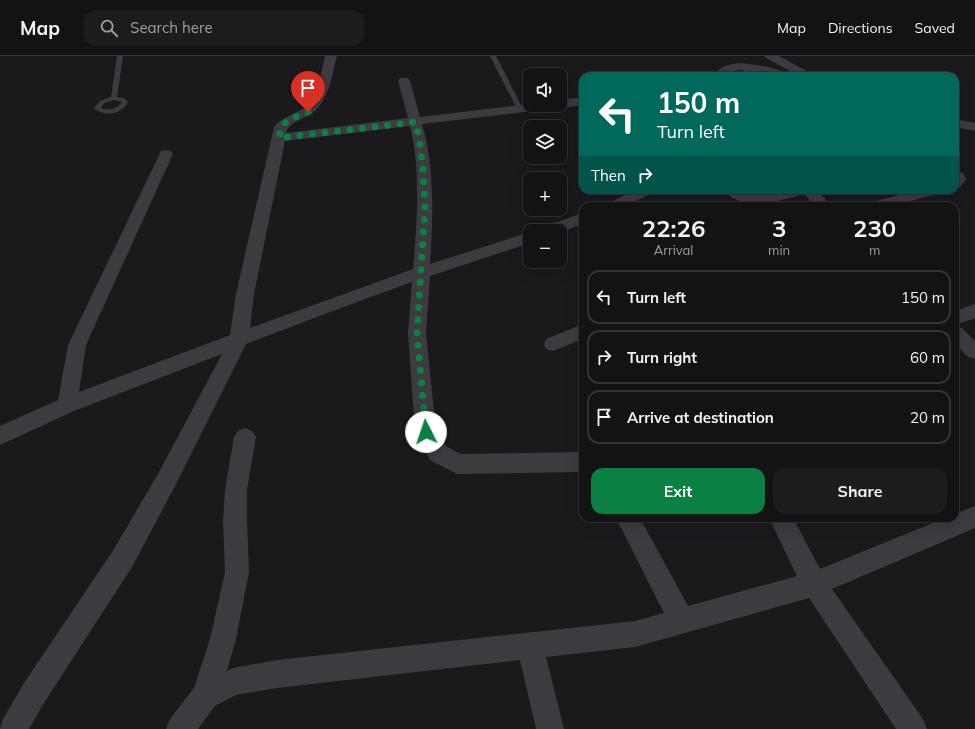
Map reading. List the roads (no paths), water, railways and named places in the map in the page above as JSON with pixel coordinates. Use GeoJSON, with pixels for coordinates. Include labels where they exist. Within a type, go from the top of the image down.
{"type":"FeatureCollection","features":[{"type":"Feature","properties":{"kind":"street"},"geometry":{"type":"LineString","coordinates":[[13,729],[34,693],[124,558],[239,339],[252,258],[281,127],[287,121],[308,112],[315,106],[319,98],[331,56]]}},
{"type":"Feature","properties":{"kind":"street"},"geometry":{"type":"LineString","coordinates":[[728,68],[731,56]]}},
{"type":"Feature","properties":{"kind":"street"},"geometry":{"type":"LineString","coordinates":[[770,56],[800,72]]}},
{"type":"Feature","properties":{"kind":"street"},"geometry":{"type":"LineString","coordinates":[[722,72],[728,68],[742,67],[756,68],[770,72]]}},
{"type":"Feature","properties":{"kind":"street"},"geometry":{"type":"LineString","coordinates":[[404,81],[419,136],[424,184],[424,238],[417,333],[426,432],[438,453],[457,464],[579,462]]}},
{"type":"Feature","properties":{"kind":"street"},"geometry":{"type":"LineString","coordinates":[[567,103],[579,102]]}},
{"type":"Feature","properties":{"kind":"street"},"geometry":{"type":"LineString","coordinates":[[279,138],[523,109]]}},
{"type":"Feature","properties":{"kind":"street"},"geometry":{"type":"LineString","coordinates":[[959,124],[975,126]]}},
{"type":"Feature","properties":{"kind":"street"},"geometry":{"type":"LineString","coordinates":[[67,405],[77,345],[166,154]]}},
{"type":"Feature","properties":{"kind":"street"},"geometry":{"type":"LineString","coordinates":[[633,202],[642,194]]}},
{"type":"Feature","properties":{"kind":"street"},"geometry":{"type":"LineString","coordinates":[[738,194],[746,199],[758,200],[785,194]]}},
{"type":"Feature","properties":{"kind":"street"},"geometry":{"type":"LineString","coordinates":[[812,194],[820,202]]}},
{"type":"Feature","properties":{"kind":"street"},"geometry":{"type":"LineString","coordinates":[[889,202],[920,194]]}},
{"type":"Feature","properties":{"kind":"street"},"geometry":{"type":"LineString","coordinates":[[567,224],[579,220]]}},
{"type":"Feature","properties":{"kind":"street"},"geometry":{"type":"LineString","coordinates":[[0,436],[67,405],[239,339],[421,273],[523,239]]}},
{"type":"Feature","properties":{"kind":"street"},"geometry":{"type":"LineString","coordinates":[[959,317],[975,311]]}},
{"type":"Feature","properties":{"kind":"street"},"geometry":{"type":"LineString","coordinates":[[553,344],[579,333]]}},
{"type":"Feature","properties":{"kind":"street"},"geometry":{"type":"LineString","coordinates":[[959,337],[975,352]]}},
{"type":"Feature","properties":{"kind":"street"},"geometry":{"type":"LineString","coordinates":[[180,729],[205,696],[223,640],[237,572],[235,521],[236,488],[245,437]]}},
{"type":"Feature","properties":{"kind":"street"},"geometry":{"type":"LineString","coordinates":[[205,696],[233,682],[277,674],[635,634],[814,584],[975,517]]}},
{"type":"Feature","properties":{"kind":"street"},"geometry":{"type":"LineString","coordinates":[[630,522],[682,621]]}},
{"type":"Feature","properties":{"kind":"street"},"geometry":{"type":"LineString","coordinates":[[783,522],[814,584],[913,729]]}},
{"type":"Feature","properties":{"kind":"street"},"geometry":{"type":"LineString","coordinates":[[530,646],[550,729]]}},
{"type":"Feature","properties":{"kind":"lane"},"geometry":{"type":"LineString","coordinates":[[114,98],[120,56]]}},
{"type":"Feature","properties":{"kind":"lane"},"geometry":{"type":"LineString","coordinates":[[493,56],[520,109]]}}]}
